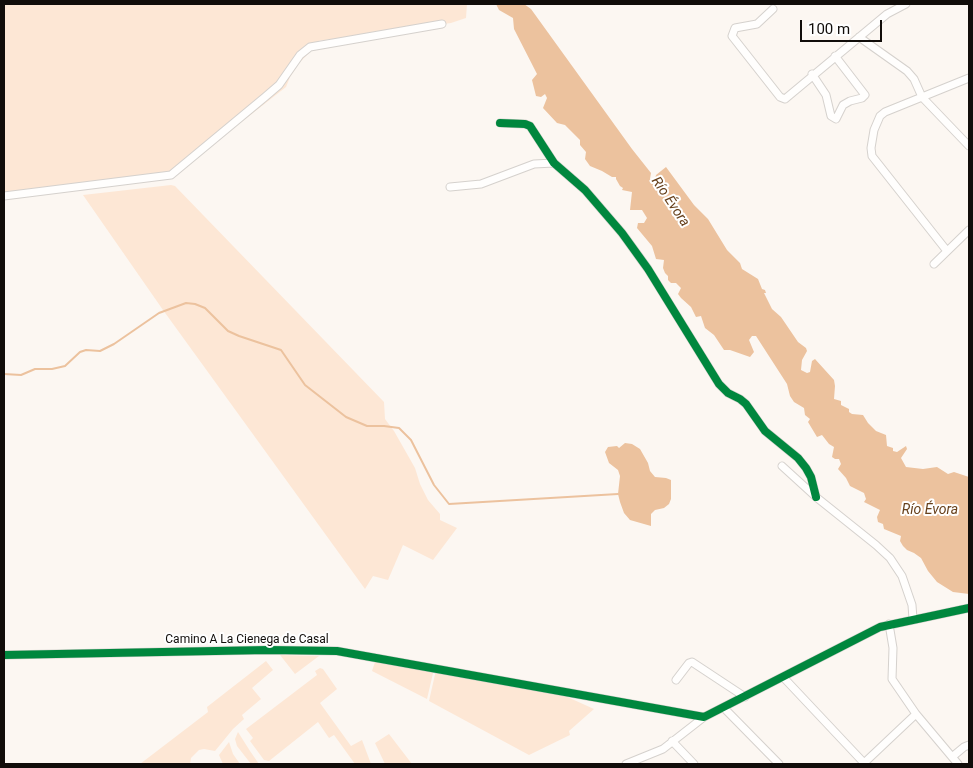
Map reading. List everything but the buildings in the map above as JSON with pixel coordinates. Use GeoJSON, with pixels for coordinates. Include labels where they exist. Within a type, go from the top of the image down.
{"type":"FeatureCollection","features":[{"type":"Feature","properties":{"kind":"street"},"geometry":{"type":"LineString","coordinates":[[773,9],[757,24],[735,28],[732,36],[780,97],[785,99],[812,74],[887,14],[906,4]]}},
{"type":"Feature","properties":{"kind":"street"},"geometry":{"type":"LineString","coordinates":[[4,196],[171,175],[266,97],[279,85],[300,56],[310,47],[442,24]]}},
{"type":"Feature","properties":{"kind":"street"},"geometry":{"type":"LineString","coordinates":[[859,37],[907,71],[914,79],[922,98],[969,146]]}},
{"type":"Feature","properties":{"kind":"street"},"geometry":{"type":"LineString","coordinates":[[812,74],[826,95],[830,112],[834,119],[838,117],[843,105],[865,95],[835,56]]}},
{"type":"Feature","properties":{"kind":"street"},"geometry":{"type":"LineString","coordinates":[[947,251],[871,154],[874,130],[880,116],[969,78]]}},
{"type":"Feature","properties":{"kind":"street"},"geometry":{"type":"LineString","coordinates":[[500,124],[525,124],[530,126],[554,163],[585,190],[622,233],[648,269],[719,384],[728,393],[746,404],[765,431],[798,458],[811,477],[816,497]]}},
{"type":"Feature","properties":{"kind":"street"},"geometry":{"type":"LineString","coordinates":[[450,187],[481,184],[534,164],[554,163]]}},
{"type":"Feature","properties":{"kind":"street"},"geometry":{"type":"LineString","coordinates":[[934,264],[969,230]]}},
{"type":"Feature","properties":{"kind":"street"},"geometry":{"type":"LineString","coordinates":[[782,466],[816,497],[876,544],[896,565],[912,605],[913,619]]}},
{"type":"Feature","properties":{"kind":"street"},"geometry":{"type":"LineString","coordinates":[[626,764],[644,761],[704,717],[784,678],[871,631],[889,624],[969,608]]}},
{"type":"Feature","properties":{"kind":"street"},"geometry":{"type":"LineString","coordinates":[[889,624],[893,648],[892,679],[916,714],[957,764]]}},
{"type":"Feature","properties":{"kind":"street","name":"Camino A La Cienega de Casal"},"geometry":{"type":"LineString","coordinates":[[4,655],[268,650],[337,651],[704,717]]}},
{"type":"Feature","properties":{"kind":"street"},"geometry":{"type":"LineString","coordinates":[[676,680],[689,663],[692,662],[745,697]]}},
{"type":"Feature","properties":{"kind":"street"},"geometry":{"type":"LineString","coordinates":[[784,678],[864,764],[916,714]]}},
{"type":"Feature","properties":{"kind":"street"},"geometry":{"type":"LineString","coordinates":[[724,708],[779,764]]}},
{"type":"Feature","properties":{"kind":"street"},"geometry":{"type":"LineString","coordinates":[[672,741],[694,764]]}},
{"type":"Feature","properties":{"kind":"street"},"geometry":{"type":"LineString","coordinates":[[952,757],[969,745]]}},
{"type":"Feature","properties":{"kind":"shaded area"},"geometry":{"type":"Polygon","coordinates":[[[4,4],[467,4],[466,18],[451,23],[318,41],[316,46],[299,63],[286,87],[179,171],[4,195],[4,4]]]}},
{"type":"Feature","properties":{"kind":"shaded area"},"geometry":{"type":"Polygon","coordinates":[[[175,186],[384,402],[385,419],[415,468],[428,500],[440,514],[440,520],[457,528],[433,560],[403,545],[388,580],[373,576],[365,589],[163,310],[83,195],[175,186]]]}},
{"type":"Feature","properties":{"kind":"shaded area"},"geometry":{"type":"Polygon","coordinates":[[[280,655],[319,656],[295,674],[280,655]]]}},
{"type":"Feature","properties":{"kind":"shaded area"},"geometry":{"type":"Polygon","coordinates":[[[376,659],[434,669],[427,699],[372,671],[376,659]]]}},
{"type":"Feature","properties":{"kind":"shaded area"},"geometry":{"type":"Polygon","coordinates":[[[266,661],[273,670],[252,688],[261,699],[242,715],[244,719],[215,751],[199,750],[191,758],[190,764],[140,764],[208,712],[207,707],[266,661]]]}},
{"type":"Feature","properties":{"kind":"shaded area"},"geometry":{"type":"Polygon","coordinates":[[[320,668],[323,669],[337,689],[320,703],[351,746],[362,740],[371,764],[355,764],[334,735],[329,738],[318,722],[269,761],[264,760],[250,741],[253,738],[246,729],[317,675],[315,671],[320,668]]]}},
{"type":"Feature","properties":{"kind":"shaded area"},"geometry":{"type":"Polygon","coordinates":[[[436,670],[563,695],[594,709],[569,731],[570,735],[529,755],[429,701],[436,670]]]}},
{"type":"Feature","properties":{"kind":"shaded area"},"geometry":{"type":"Polygon","coordinates":[[[238,732],[259,764],[251,764],[237,746],[235,739],[238,732]]]}},
{"type":"Feature","properties":{"kind":"shaded area"},"geometry":{"type":"Polygon","coordinates":[[[389,734],[412,764],[385,764],[375,743],[389,734]]]}},
{"type":"Feature","properties":{"kind":"shaded area"},"geometry":{"type":"Polygon","coordinates":[[[229,742],[233,754],[240,764],[223,764],[219,755],[229,742]]]}},
{"type":"Feature","properties":{"kind":"water","name":"Río Évora"},"geometry":{"type":"Polygon","coordinates":[[[496,4],[524,4],[531,9],[651,173],[650,179],[655,179],[656,175],[666,167],[694,205],[708,219],[727,250],[740,263],[742,269],[758,279],[762,289],[765,290],[766,293],[764,293],[772,309],[781,317],[798,342],[806,348],[807,351],[802,360],[801,370],[807,373],[810,372],[812,361],[815,359],[834,380],[834,399],[841,401],[841,405],[849,409],[849,412],[852,414],[863,415],[876,431],[886,435],[887,446],[893,448],[893,451],[897,452],[906,446],[907,449],[901,458],[906,467],[923,469],[937,467],[948,474],[954,472],[969,477],[969,594],[953,592],[937,582],[921,558],[903,546],[900,541],[901,536],[884,529],[883,524],[878,522],[877,517],[880,510],[864,502],[866,499],[864,493],[850,486],[838,469],[841,464],[839,459],[832,457],[834,447],[822,435],[817,437],[808,422],[810,419],[805,415],[804,408],[794,402],[790,396],[787,384],[756,336],[752,336],[749,340],[754,352],[750,357],[730,350],[724,350],[714,335],[705,328],[701,316],[696,317],[691,307],[678,294],[681,288],[676,283],[671,283],[668,280],[668,276],[663,268],[664,260],[656,259],[652,246],[637,228],[638,223],[644,223],[647,218],[642,210],[630,210],[632,192],[622,190],[623,188],[616,177],[612,177],[590,166],[585,159],[586,152],[580,145],[580,140],[565,125],[557,123],[543,108],[547,98],[545,94],[541,97],[536,96],[532,80],[537,74],[514,29],[513,18],[499,10],[496,4]]]}},
{"type":"Feature","properties":{"kind":"water"},"geometry":{"type":"Polygon","coordinates":[[[625,443],[632,444],[640,449],[650,471],[655,477],[671,480],[671,499],[669,504],[664,508],[655,510],[651,514],[651,526],[630,520],[624,513],[620,502],[618,494],[620,476],[618,470],[609,463],[605,452],[608,447],[617,446],[619,448],[625,443]]]}},
{"type":"Feature","properties":{"kind":"waterway"},"geometry":{"type":"LineString","coordinates":[[4,374],[21,375],[35,369],[52,369],[65,366],[80,352],[86,350],[100,351],[114,344],[159,313],[186,303],[195,304],[205,308],[228,331],[281,350],[305,385],[346,417],[367,426],[399,428],[411,440],[434,485],[449,504],[618,494]]}},
{"type":"Feature","properties":{"kind":"cycle path"},"geometry":{"type":"LineString","coordinates":[[500,123],[530,126],[554,163],[585,190],[622,233],[648,269],[719,384],[728,393],[746,404],[765,431],[798,458],[811,477],[816,497]]}},
{"type":"Feature","properties":{"kind":"cycle path"},"geometry":{"type":"LineString","coordinates":[[4,655],[268,650],[337,651],[704,717],[880,627],[969,608]]}}]}
